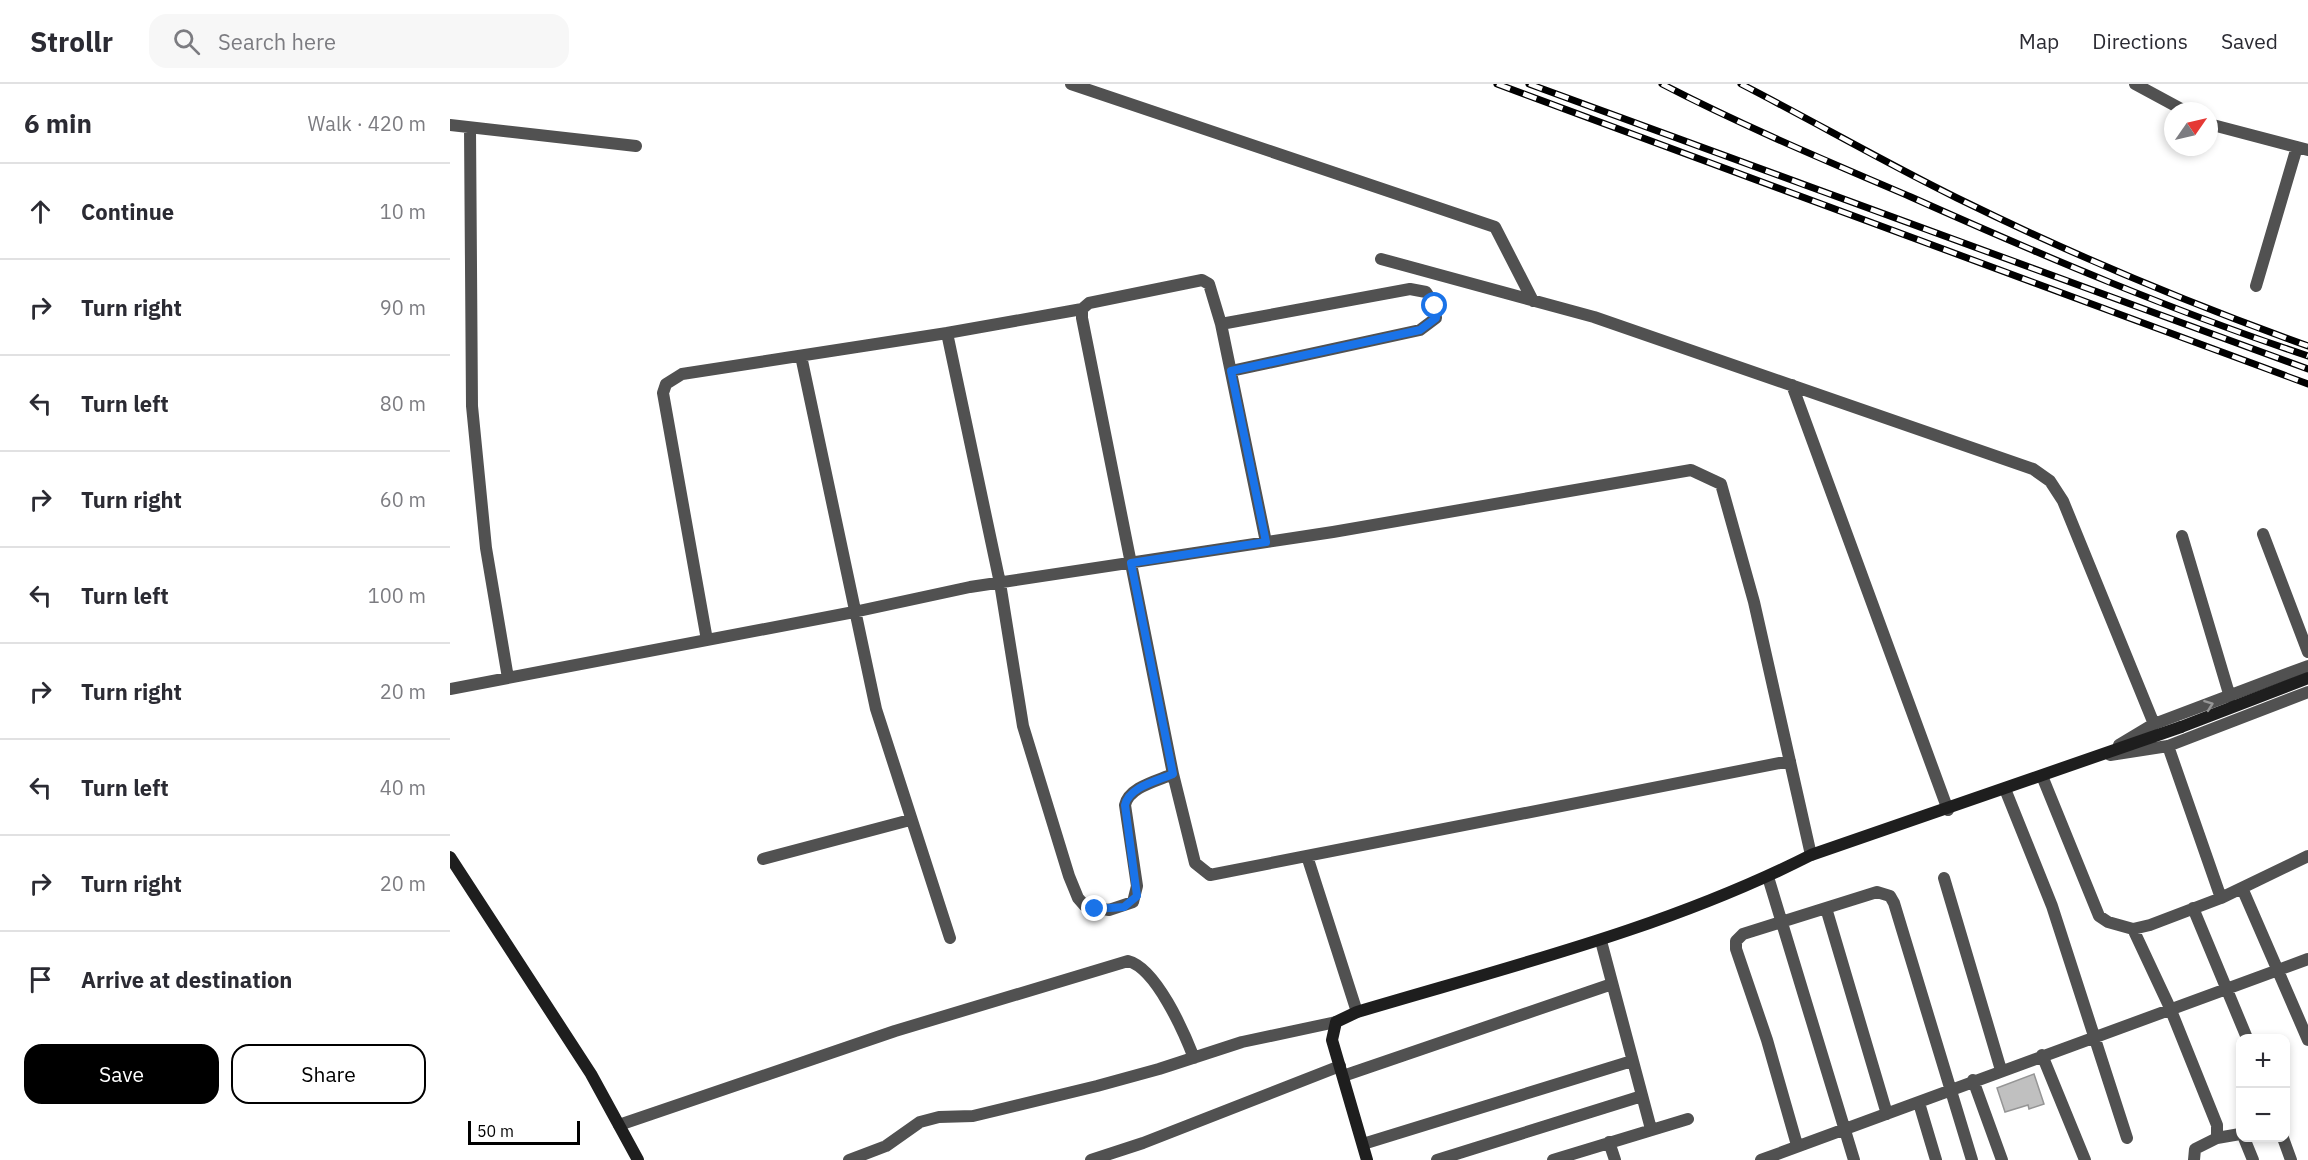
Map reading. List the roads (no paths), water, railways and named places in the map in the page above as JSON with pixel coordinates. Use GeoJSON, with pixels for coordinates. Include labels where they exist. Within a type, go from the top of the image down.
{"type":"FeatureCollection","features":[{"type":"Feature","properties":{"kind":"street"},"geometry":{"type":"LineString","coordinates":[[1071,84],[1495,226],[1533,301]]}},
{"type":"Feature","properties":{"kind":"street"},"geometry":{"type":"LineString","coordinates":[[2135,84],[2168,102]]}},
{"type":"Feature","properties":{"kind":"street"},"geometry":{"type":"LineString","coordinates":[[450,126],[636,146]]}},
{"type":"Feature","properties":{"kind":"street"},"geometry":{"type":"LineString","coordinates":[[2218,126],[2303,149],[2256,286]]}},
{"type":"Feature","properties":{"kind":"street"},"geometry":{"type":"LineString","coordinates":[[470,128],[472,406],[486,548],[508,678]]}},
{"type":"Feature","properties":{"kind":"street"},"geometry":{"type":"LineString","coordinates":[[1381,259],[1594,317],[2033,469],[2050,481],[2063,501],[2154,724]]}},
{"type":"Feature","properties":{"kind":"street"},"geometry":{"type":"LineString","coordinates":[[707,640],[663,393],[666,384],[682,374],[946,333],[1082,309],[1097,299],[1202,280],[1209,284],[1214,294],[1266,542]]}},
{"type":"Feature","properties":{"kind":"street"},"geometry":{"type":"LineString","coordinates":[[1221,324],[1410,289],[1426,292],[1435,306],[1436,318],[1420,330],[1231,371]]}},
{"type":"Feature","properties":{"kind":"street"},"geometry":{"type":"LineString","coordinates":[[1082,309],[1173,774],[1195,863],[1200,869],[1210,875],[1790,761]]}},
{"type":"Feature","properties":{"kind":"street"},"geometry":{"type":"LineString","coordinates":[[946,333],[1000,583],[1023,726],[1069,876],[1084,906],[1109,910],[1133,902],[1137,896],[1137,886],[1126,799],[1132,792],[1173,774]]}},
{"type":"Feature","properties":{"kind":"street"},"geometry":{"type":"LineString","coordinates":[[801,356],[876,709],[950,938]]}},
{"type":"Feature","properties":{"kind":"street"},"geometry":{"type":"LineString","coordinates":[[1792,385],[1948,810]]}},
{"type":"Feature","properties":{"kind":"street"},"geometry":{"type":"LineString","coordinates":[[450,689],[1000,583],[1266,542],[1691,470],[1721,484],[1754,602],[1811,855]]}},
{"type":"Feature","properties":{"kind":"street"},"geometry":{"type":"LineString","coordinates":[[2263,534],[2308,652]]}},
{"type":"Feature","properties":{"kind":"street"},"geometry":{"type":"LineString","coordinates":[[2181,536],[2230,697]]}},
{"type":"Feature","properties":{"kind":"street"},"geometry":{"type":"LineString","coordinates":[[2100,757],[2154,724],[2305,671]]}},
{"type":"Feature","properties":{"kind":"street"},"geometry":{"type":"LineString","coordinates":[[2100,757],[2168,746],[2308,690],[2305,671]]}},
{"type":"Feature","properties":{"kind":"street"},"geometry":{"type":"LineString","coordinates":[[849,1160],[886,1146],[920,1122],[939,1118],[973,1116],[1097,1086],[1242,1042],[1336,1022],[1357,1012],[1601,941],[1768,877],[1811,855],[1948,810],[2181,727],[2305,671]]}},
{"type":"Feature","properties":{"kind":"street"},"geometry":{"type":"LineString","coordinates":[[2168,746],[2221,898]]}},
{"type":"Feature","properties":{"kind":"street"},"geometry":{"type":"LineString","coordinates":[[2042,776],[2099,916],[2108,922],[2133,929],[2221,898],[2308,856]]}},
{"type":"Feature","properties":{"kind":"street"},"geometry":{"type":"LineString","coordinates":[[2005,789],[2052,906],[2127,1138]]}},
{"type":"Feature","properties":{"kind":"street"},"geometry":{"type":"LineString","coordinates":[[763,859],[910,820]]}},
{"type":"Feature","properties":{"kind":"street"},"geometry":{"type":"LineString","coordinates":[[1307,856],[1357,1012]]}},
{"type":"Feature","properties":{"kind":"street"},"geometry":{"type":"LineString","coordinates":[[450,857],[591,1074],[638,1160]]}},
{"type":"Feature","properties":{"kind":"street"},"geometry":{"type":"LineString","coordinates":[[1768,877],[1854,1160]]}},
{"type":"Feature","properties":{"kind":"street"},"geometry":{"type":"LineString","coordinates":[[1944,878],[1975,990],[2001,1070]]}},
{"type":"Feature","properties":{"kind":"street"},"geometry":{"type":"LineString","coordinates":[[2241,888],[2308,1040]]}},
{"type":"Feature","properties":{"kind":"street"},"geometry":{"type":"LineString","coordinates":[[1797,1145],[1767,1040],[1736,949],[1736,941],[1743,934],[1878,892],[1890,896],[1972,1160]]}},
{"type":"Feature","properties":{"kind":"street"},"geometry":{"type":"LineString","coordinates":[[1826,908],[1887,1114]]}},
{"type":"Feature","properties":{"kind":"street"},"geometry":{"type":"LineString","coordinates":[[2193,908],[2245,1034]]}},
{"type":"Feature","properties":{"kind":"street"},"geometry":{"type":"LineString","coordinates":[[2133,929],[2170,1008],[2217,1125],[2217,1138]]}},
{"type":"Feature","properties":{"kind":"street"},"geometry":{"type":"LineString","coordinates":[[1601,941],[1651,1129]]}},
{"type":"Feature","properties":{"kind":"street"},"geometry":{"type":"LineString","coordinates":[[1766,1159],[1797,1145],[1952,1091],[1973,1080],[2308,958]]}},
{"type":"Feature","properties":{"kind":"street"},"geometry":{"type":"LineString","coordinates":[[619,1125],[895,1031],[1128,961],[1136,963],[1146,972],[1183,1031],[1194,1058]]}},
{"type":"Feature","properties":{"kind":"street"},"geometry":{"type":"LineString","coordinates":[[1091,1160],[1341,1071],[1612,984]]}},
{"type":"Feature","properties":{"kind":"street"},"geometry":{"type":"LineString","coordinates":[[1336,1022],[1332,1040],[1367,1160]]}},
{"type":"Feature","properties":{"kind":"street"},"geometry":{"type":"LineString","coordinates":[[2042,1055],[2085,1160]]}},
{"type":"Feature","properties":{"kind":"street"},"geometry":{"type":"LineString","coordinates":[[1363,1144],[1632,1060]]}},
{"type":"Feature","properties":{"kind":"street"},"geometry":{"type":"LineString","coordinates":[[1973,1080],[2002,1160]]}},
{"type":"Feature","properties":{"kind":"street"},"geometry":{"type":"LineString","coordinates":[[1437,1160],[1642,1096]]}},
{"type":"Feature","properties":{"kind":"street"},"geometry":{"type":"LineString","coordinates":[[1918,1103],[1936,1160]]}},
{"type":"Feature","properties":{"kind":"street"},"geometry":{"type":"LineString","coordinates":[[1552,1160],[1688,1119]]}},
{"type":"Feature","properties":{"kind":"street"},"geometry":{"type":"LineString","coordinates":[[2194,1160],[2195,1149],[2217,1138],[2236,1135]]}},
{"type":"Feature","properties":{"kind":"street"},"geometry":{"type":"LineString","coordinates":[[2246,1142],[2253,1160]]}},
{"type":"Feature","properties":{"kind":"street"},"geometry":{"type":"LineString","coordinates":[[2285,1142],[2291,1160]]}},
{"type":"Feature","properties":{"kind":"street"},"geometry":{"type":"LineString","coordinates":[[1609,1143],[1615,1160]]}},
{"type":"Feature","properties":{"kind":"railway"},"geometry":{"type":"LineString","coordinates":[[1497,84],[2308,384]]}},
{"type":"Feature","properties":{"kind":"railway"},"geometry":{"type":"LineString","coordinates":[[1529,84],[2308,369]]}},
{"type":"Feature","properties":{"kind":"railway"},"geometry":{"type":"LineString","coordinates":[[1662,84],[1785,143],[2058,261],[2157,301],[2308,356]]}},
{"type":"Feature","properties":{"kind":"railway"},"geometry":{"type":"LineString","coordinates":[[1741,84],[1930,184],[2043,239],[2174,295],[2308,346]]}}]}
